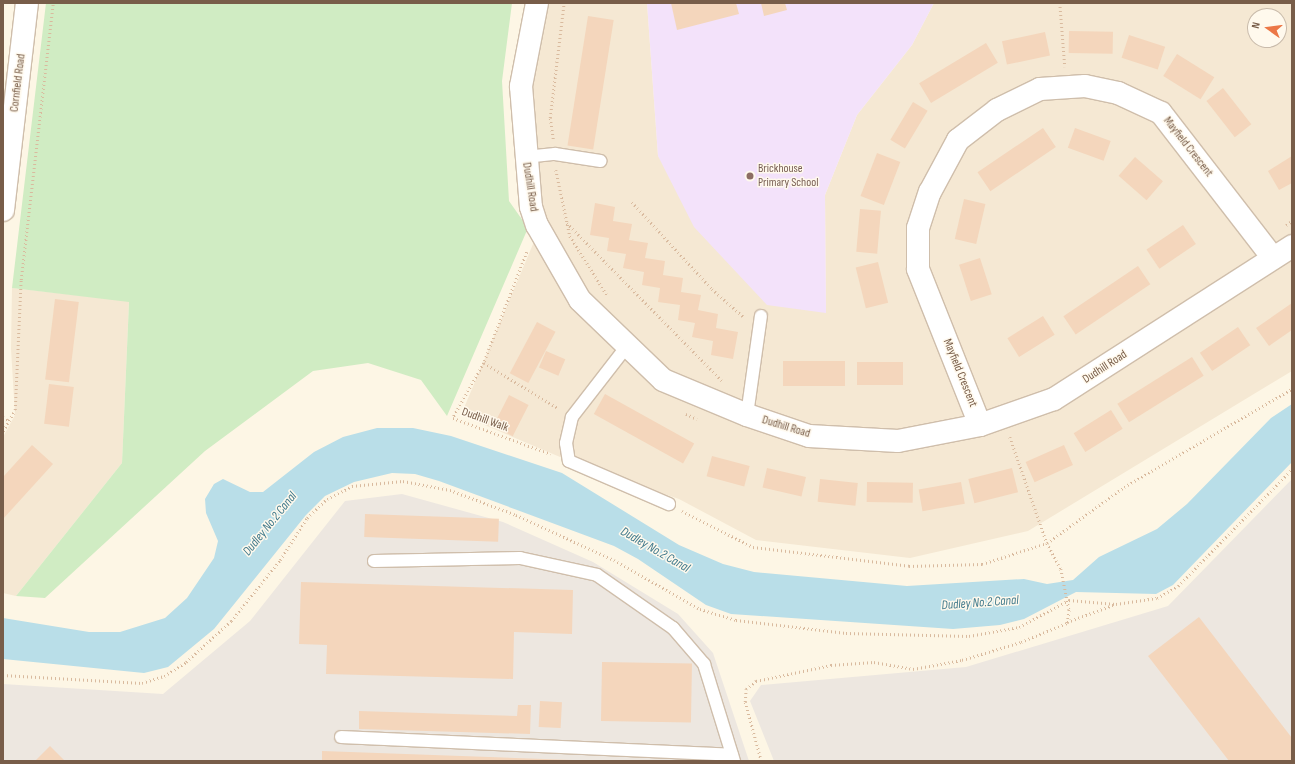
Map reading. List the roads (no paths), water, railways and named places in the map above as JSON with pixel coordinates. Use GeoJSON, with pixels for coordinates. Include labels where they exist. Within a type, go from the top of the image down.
{"type":"FeatureCollection","features":[{"type":"Feature","properties":{"kind":"street","name":"Cornfield Road"},"geometry":{"type":"LineString","coordinates":[[3,210],[27,3]]}},
{"type":"Feature","properties":{"kind":"street","name":"Dudhill Road"},"geometry":{"type":"LineString","coordinates":[[537,3],[521,86],[525,157],[531,208],[537,225],[580,300],[663,380],[748,408],[810,436],[898,441],[980,425],[1054,400],[1267,249],[1292,246]]}},
{"type":"Feature","properties":{"kind":"street","name":"Mayfield Crescent"},"geometry":{"type":"LineString","coordinates":[[980,425],[918,269],[918,228],[930,192],[958,140],[997,110],[1040,89],[1085,86],[1118,93],[1162,113],[1267,249]]}},
{"type":"Feature","properties":{"kind":"lane"},"geometry":{"type":"LineString","coordinates":[[525,157],[555,154],[600,161]]}},
{"type":"Feature","properties":{"kind":"lane"},"geometry":{"type":"LineString","coordinates":[[748,408],[762,316]]}},
{"type":"Feature","properties":{"kind":"lane"},"geometry":{"type":"LineString","coordinates":[[627,346],[572,417],[566,443],[569,461],[669,504]]}},
{"type":"Feature","properties":{"kind":"lane"},"geometry":{"type":"LineString","coordinates":[[341,737],[733,758],[704,664],[674,628],[597,575],[520,558],[374,561]]}},
{"type":"Feature","properties":{"kind":"water","name":"Dudley No.2 Canal"},"geometry":{"type":"Polygon","coordinates":[[[1292,404],[1292,462],[1173,585],[1156,594],[1076,592],[1024,619],[1000,625],[953,629],[731,614],[706,605],[638,559],[614,546],[439,481],[415,474],[392,473],[354,482],[325,496],[306,515],[214,629],[168,667],[144,673],[3,659],[3,618],[89,632],[120,632],[165,618],[187,598],[214,558],[218,541],[206,513],[205,499],[214,484],[223,479],[250,492],[263,492],[314,452],[343,437],[377,428],[413,428],[451,436],[562,473],[679,545],[723,564],[754,572],[907,586],[1024,579],[1047,584],[1073,580],[1099,557],[1157,529],[1187,504],[1271,418],[1292,404]]]}},
{"type":"Feature","properties":{"kind":"place","name":"Brickhouse Primary School"},"geometry":{"type":"Point","coordinates":[750,176]}}]}
